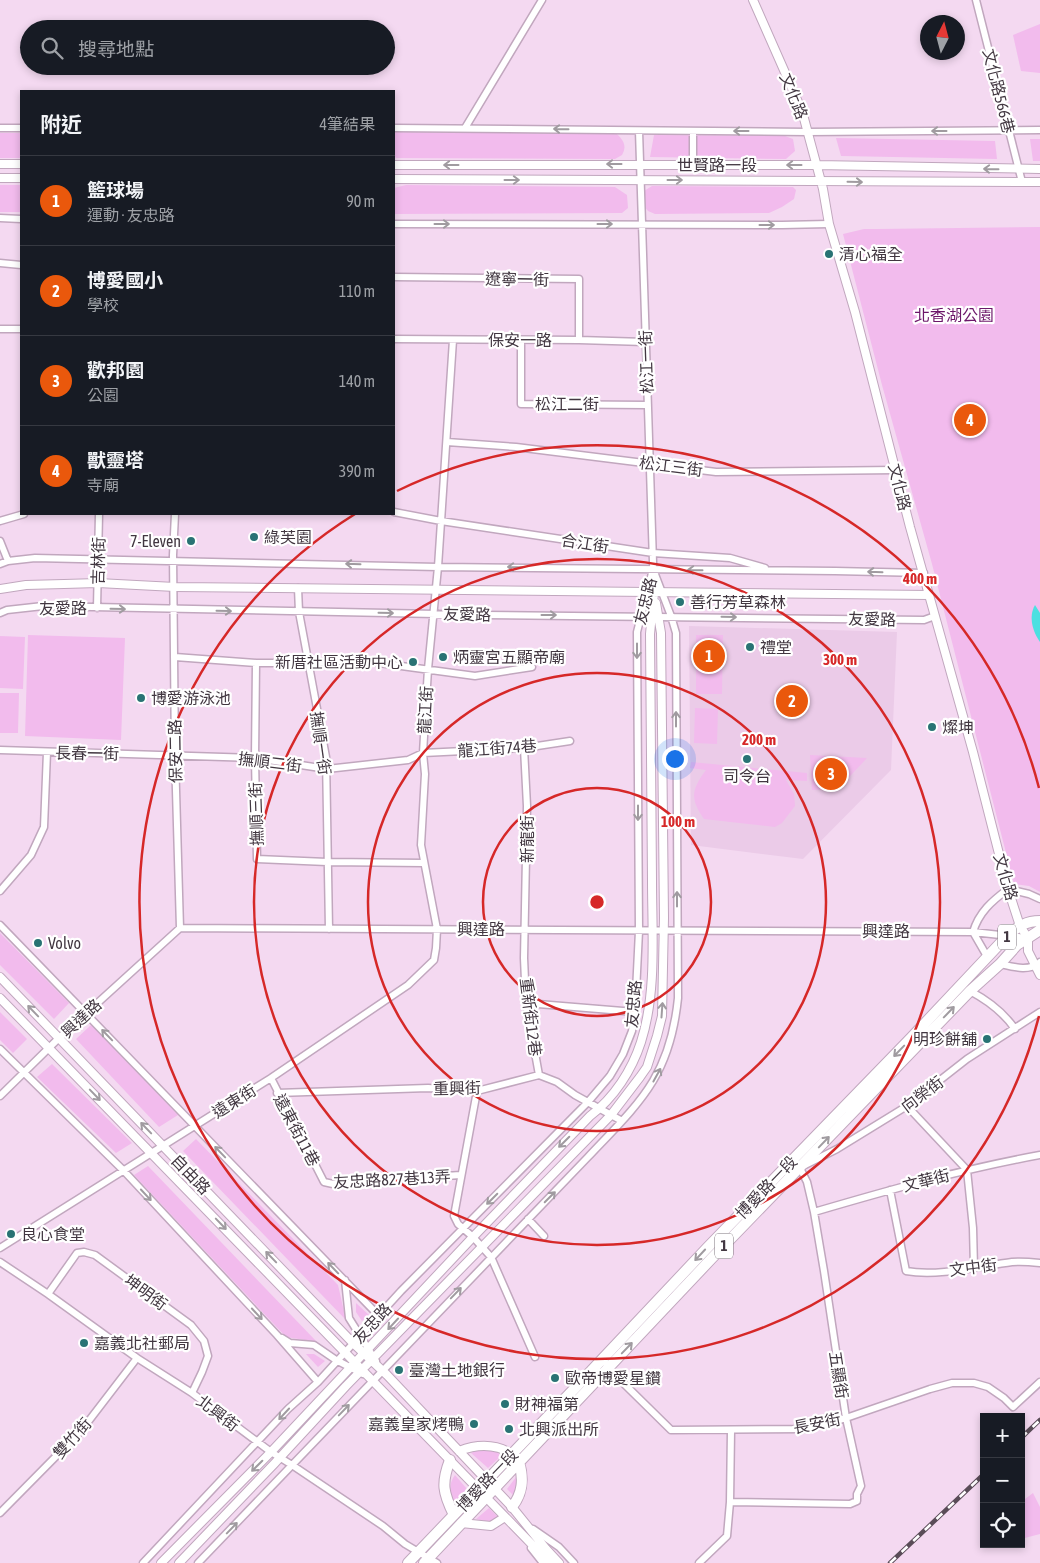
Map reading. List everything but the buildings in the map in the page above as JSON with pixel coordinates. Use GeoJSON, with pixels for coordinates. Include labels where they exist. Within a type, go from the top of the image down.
{"type":"FeatureCollection","features":[{"type":"Feature","properties":{"kind":"main road","name":"博愛路一段"},"geometry":{"type":"LineString","coordinates":[[418,1552],[494,1489],[516,1458],[800,1152],[1008,936],[1028,922],[1040,922]]}},
{"type":"Feature","properties":{"kind":"main road","name":"博愛路一段"},"geometry":{"type":"LineString","coordinates":[[606,1363],[799,1168],[970,991],[1018,945],[1040,930]]}},
{"type":"Feature","properties":{"kind":"main road","name":"博愛路一段"},"geometry":{"type":"LineString","coordinates":[[430,1561],[478,1489],[516,1458]]}},
{"type":"Feature","properties":{"kind":"main road"},"geometry":{"type":"LineString","coordinates":[[512,1507],[522,1490],[522,1477],[516,1458]]}},
{"type":"Feature","properties":{"kind":"main road"},"geometry":{"type":"LineString","coordinates":[[450,1460],[443,1485],[447,1502],[458,1519]]}},
{"type":"Feature","properties":{"kind":"main road","name":"1"},"geometry":{"type":"LineString","coordinates":[[408,1563],[418,1552]]}},
{"type":"Feature","properties":{"kind":"street"},"geometry":{"type":"LineString","coordinates":[[466,128],[542,0]]}},
{"type":"Feature","properties":{"kind":"street","name":"文化路"},"geometry":{"type":"LineString","coordinates":[[753,0],[802,111],[821,181],[829,224],[855,312],[929,595],[974,752],[1008,889],[1020,926],[1028,938],[1028,951],[1038,964],[1040,975]]}},
{"type":"Feature","properties":{"kind":"street","name":"文化路566巷"},"geometry":{"type":"LineString","coordinates":[[976,0],[1022,182]]}},
{"type":"Feature","properties":{"kind":"street"},"geometry":{"type":"LineString","coordinates":[[0,128],[20,128]]}},
{"type":"Feature","properties":{"kind":"street","name":"世賢路一段"},"geometry":{"type":"LineString","coordinates":[[395,128],[808,132],[1040,130]]}},
{"type":"Feature","properties":{"kind":"street","name":"松江一街"},"geometry":{"type":"LineString","coordinates":[[640,131],[640,180],[653,553],[650,593]]}},
{"type":"Feature","properties":{"kind":"street"},"geometry":{"type":"LineString","coordinates":[[693,131],[693,164]]}},
{"type":"Feature","properties":{"kind":"street"},"geometry":{"type":"LineString","coordinates":[[0,164],[20,164]]}},
{"type":"Feature","properties":{"kind":"street","name":"世賢路一段"},"geometry":{"type":"LineString","coordinates":[[395,165],[693,164],[1040,169]]}},
{"type":"Feature","properties":{"kind":"street"},"geometry":{"type":"LineString","coordinates":[[0,178],[20,178]]}},
{"type":"Feature","properties":{"kind":"street","name":"世賢路一段"},"geometry":{"type":"LineString","coordinates":[[395,179],[1040,182]]}},
{"type":"Feature","properties":{"kind":"street"},"geometry":{"type":"LineString","coordinates":[[0,218],[20,219]]}},
{"type":"Feature","properties":{"kind":"street"},"geometry":{"type":"LineString","coordinates":[[395,224],[829,224]]}},
{"type":"Feature","properties":{"kind":"street"},"geometry":{"type":"LineString","coordinates":[[0,264],[20,265]]}},
{"type":"Feature","properties":{"kind":"street","name":"遼寧一街"},"geometry":{"type":"LineString","coordinates":[[395,277],[579,279],[579,340]]}},
{"type":"Feature","properties":{"kind":"street"},"geometry":{"type":"LineString","coordinates":[[0,329],[20,329]]}},
{"type":"Feature","properties":{"kind":"street","name":"保安一路"},"geometry":{"type":"LineString","coordinates":[[395,339],[645,342]]}},
{"type":"Feature","properties":{"kind":"street","name":"龍江街"},"geometry":{"type":"LineString","coordinates":[[437,929],[421,845],[425,774],[423,753],[453,340]]}},
{"type":"Feature","properties":{"kind":"street","name":"松江二街"},"geometry":{"type":"LineString","coordinates":[[520,340],[521,404],[647,405]]}},
{"type":"Feature","properties":{"kind":"street","name":"松江三街"},"geometry":{"type":"LineString","coordinates":[[447,442],[516,448],[716,472],[896,470]]}},
{"type":"Feature","properties":{"kind":"street","name":"合江街"},"geometry":{"type":"LineString","coordinates":[[395,512],[441,521],[653,553],[730,558],[775,571]]}},
{"type":"Feature","properties":{"kind":"street"},"geometry":{"type":"LineString","coordinates":[[0,521],[21,515]]}},
{"type":"Feature","properties":{"kind":"street","name":"吉林街"},"geometry":{"type":"LineString","coordinates":[[97,608],[99,515]]}},
{"type":"Feature","properties":{"kind":"street","name":"保安二路"},"geometry":{"type":"LineString","coordinates":[[175,515],[175,756],[180,928]]}},
{"type":"Feature","properties":{"kind":"street"},"geometry":{"type":"LineString","coordinates":[[0,540],[8,561]]}},
{"type":"Feature","properties":{"kind":"street"},"geometry":{"type":"LineString","coordinates":[[0,564],[8,561],[35,558],[924,573]]}},
{"type":"Feature","properties":{"kind":"street","name":"友忠路"},"geometry":{"type":"LineString","coordinates":[[198,1563],[622,1121],[644,1096],[664,1061],[673,1035],[678,998],[676,634],[653,569]]}},
{"type":"Feature","properties":{"kind":"street","name":"友愛路"},"geometry":{"type":"LineString","coordinates":[[0,589],[26,585],[98,583],[175,587],[929,595]]}},
{"type":"Feature","properties":{"kind":"street","name":"撫順一街"},"geometry":{"type":"LineString","coordinates":[[298,588],[299,612],[326,757],[329,929]]}},
{"type":"Feature","properties":{"kind":"street","name":"友忠路"},"geometry":{"type":"LineString","coordinates":[[143,1563],[288,1409],[318,1382],[336,1360],[401,1291],[588,1102],[610,1076],[623,1054],[629,1040],[635,1012],[639,931],[637,632],[650,593]]}},
{"type":"Feature","properties":{"kind":"street","name":"友忠路"},"geometry":{"type":"LineString","coordinates":[[161,1563],[271,1452],[584,1122],[600,1109],[628,1073],[641,1042],[650,1006],[654,616],[650,593]]}},
{"type":"Feature","properties":{"kind":"street","name":"友愛路"},"geometry":{"type":"LineString","coordinates":[[0,613],[7,610],[43,606],[299,612],[924,620],[935,616]]}},
{"type":"Feature","properties":{"kind":"street","name":"友忠路"},"geometry":{"type":"LineString","coordinates":[[179,1563],[373,1359],[611,1115],[640,1078],[651,1055],[662,1016],[664,931],[661,633],[654,616]]}},
{"type":"Feature","properties":{"kind":"street"},"geometry":{"type":"LineString","coordinates":[[175,657],[256,663],[308,663],[357,660],[428,668],[475,676],[532,667]]}},
{"type":"Feature","properties":{"kind":"street","name":"撫順三街"},"geometry":{"type":"LineString","coordinates":[[256,663],[257,859],[424,863]]}},
{"type":"Feature","properties":{"kind":"street","name":"龍江街74巷"},"geometry":{"type":"LineString","coordinates":[[423,753],[524,748],[570,741]]}},
{"type":"Feature","properties":{"kind":"street","name":"新龍街"},"geometry":{"type":"LineString","coordinates":[[524,748],[527,806],[527,879],[524,929]]}},
{"type":"Feature","properties":{"kind":"street","name":"長春一街"},"geometry":{"type":"LineString","coordinates":[[0,750],[175,756]]}},
{"type":"Feature","properties":{"kind":"street"},"geometry":{"type":"LineString","coordinates":[[0,891],[31,856],[44,827],[47,752]]}},
{"type":"Feature","properties":{"kind":"street","name":"撫順二街"},"geometry":{"type":"LineString","coordinates":[[175,756],[255,758],[327,769],[408,760],[423,753]]}},
{"type":"Feature","properties":{"kind":"street"},"geometry":{"type":"LineString","coordinates":[[988,958],[973,932],[978,918],[986,907],[1008,889],[1040,899]]}},
{"type":"Feature","properties":{"kind":"street"},"geometry":{"type":"LineString","coordinates":[[0,925],[379,1316]]}},
{"type":"Feature","properties":{"kind":"street","name":"興達路"},"geometry":{"type":"LineString","coordinates":[[0,1096],[59,1038],[180,928],[973,932],[1028,938]]}},
{"type":"Feature","properties":{"kind":"street","name":"遠東街"},"geometry":{"type":"LineString","coordinates":[[0,1248],[270,1078],[408,985],[434,960],[437,929]]}},
{"type":"Feature","properties":{"kind":"street","name":"重新街12巷"},"geometry":{"type":"LineString","coordinates":[[524,929],[526,1003],[539,1075]]}},
{"type":"Feature","properties":{"kind":"street"},"geometry":{"type":"LineString","coordinates":[[1000,964],[1019,968],[1038,964]]}},
{"type":"Feature","properties":{"kind":"street","name":"自由路"},"geometry":{"type":"LineString","coordinates":[[0,977],[353,1343],[366,1351],[512,1507],[545,1557]]}},
{"type":"Feature","properties":{"kind":"street"},"geometry":{"type":"LineString","coordinates":[[970,991],[1009,1020],[1015,1029]]}},
{"type":"Feature","properties":{"kind":"street","name":"自由路"},"geometry":{"type":"LineString","coordinates":[[0,998],[345,1352],[353,1364],[373,1380],[545,1557]]}},
{"type":"Feature","properties":{"kind":"street"},"geometry":{"type":"LineString","coordinates":[[526,1003],[635,1012]]}},
{"type":"Feature","properties":{"kind":"street","name":"向榮街"},"geometry":{"type":"LineString","coordinates":[[799,1168],[837,1149],[907,1106],[967,1060],[1039,1016]]}},
{"type":"Feature","properties":{"kind":"street","name":"自由路"},"geometry":{"type":"LineString","coordinates":[[0,1049],[122,1170],[277,1335],[318,1382]]}},
{"type":"Feature","properties":{"kind":"street"},"geometry":{"type":"LineString","coordinates":[[539,1075],[557,1082],[622,1121]]}},
{"type":"Feature","properties":{"kind":"street","name":"重興街"},"geometry":{"type":"LineString","coordinates":[[277,1093],[428,1088],[477,1091],[539,1075]]}},
{"type":"Feature","properties":{"kind":"street","name":"遠東街11巷"},"geometry":{"type":"LineString","coordinates":[[270,1078],[324,1182]]}},
{"type":"Feature","properties":{"kind":"street"},"geometry":{"type":"LineString","coordinates":[[477,1091],[460,1175],[454,1216],[463,1229],[491,1256],[535,1357]]}},
{"type":"Feature","properties":{"kind":"street"},"geometry":{"type":"LineString","coordinates":[[907,1106],[967,1170],[973,1228],[974,1268]]}},
{"type":"Feature","properties":{"kind":"street","name":"五顯街"},"geometry":{"type":"LineString","coordinates":[[730,1502],[850,1504],[857,1502],[857,1494],[861,1486],[846,1418],[814,1212],[808,1182],[799,1168],[800,1152]]}},
{"type":"Feature","properties":{"kind":"street","name":"文華街"},"geometry":{"type":"LineString","coordinates":[[814,1212],[967,1170],[1040,1155]]}},
{"type":"Feature","properties":{"kind":"street","name":"友忠路827巷13弄"},"geometry":{"type":"LineString","coordinates":[[324,1182],[333,1184],[460,1175]]}},
{"type":"Feature","properties":{"kind":"street","name":"文中街"},"geometry":{"type":"LineString","coordinates":[[890,1190],[906,1271],[917,1273],[1014,1262],[1040,1263]]}},
{"type":"Feature","properties":{"kind":"street"},"geometry":{"type":"LineString","coordinates":[[528,1218],[544,1236]]}},
{"type":"Feature","properties":{"kind":"street","name":"坤明街"},"geometry":{"type":"LineString","coordinates":[[48,1294],[77,1253],[84,1252],[95,1255],[191,1325],[204,1341],[208,1356],[192,1393]]}},
{"type":"Feature","properties":{"kind":"street","name":"北興街"},"geometry":{"type":"LineString","coordinates":[[0,1262],[137,1358],[192,1393],[257,1443],[383,1526],[430,1561]]}},
{"type":"Feature","properties":{"kind":"street","name":"自由路"},"geometry":{"type":"LineString","coordinates":[[345,1280],[349,1318],[360,1336],[366,1351]]}},
{"type":"Feature","properties":{"kind":"street","name":"自由路"},"geometry":{"type":"LineString","coordinates":[[277,1335],[290,1343],[314,1345],[336,1360],[353,1364]]}},
{"type":"Feature","properties":{"kind":"street","name":"雙竹街"},"geometry":{"type":"LineString","coordinates":[[0,1513],[81,1431],[137,1358]]}},
{"type":"Feature","properties":{"kind":"street","name":"長安街"},"geometry":{"type":"LineString","coordinates":[[606,1363],[671,1430],[806,1429],[846,1418],[952,1383],[974,1383],[988,1387],[1013,1407],[1040,1382]]}},
{"type":"Feature","properties":{"kind":"street"},"geometry":{"type":"LineString","coordinates":[[699,1563],[727,1536],[730,1502],[731,1430]]}},
{"type":"Feature","properties":{"kind":"street"},"geometry":{"type":"LineString","coordinates":[[459,1451],[467,1448],[494,1446],[504,1449],[516,1458]]}},
{"type":"Feature","properties":{"kind":"street"},"geometry":{"type":"LineString","coordinates":[[458,1519],[491,1526],[505,1516]]}},
{"type":"Feature","properties":{"kind":"street","name":"自由路"},"geometry":{"type":"LineString","coordinates":[[525,1524],[558,1548],[574,1563]]}},
{"type":"Feature","properties":{"kind":"street"},"geometry":{"type":"LineString","coordinates":[[545,1557],[560,1563]]}},
{"type":"Feature","properties":{"kind":"street"},"geometry":{"type":"LineString","coordinates":[[545,1557],[568,1563]]}},
{"type":"Feature","properties":{"kind":"shaded area"},"geometry":{"type":"Polygon","coordinates":[[[1035,605],[1040,613],[1040,642],[1032,624],[1032,614],[1035,605]]]}},
{"type":"Feature","properties":{"kind":"shaded area"},"geometry":{"type":"Polygon","coordinates":[[[689,626],[897,632],[891,770],[803,859],[691,845],[689,626]]]}},
{"type":"Feature","properties":{"kind":"green space"},"geometry":{"type":"Polygon","coordinates":[[[1040,24],[1040,73],[1021,71],[1013,35],[1040,24]]]}},
{"type":"Feature","properties":{"kind":"green space"},"geometry":{"type":"Polygon","coordinates":[[[395,132],[617,134],[623,141],[624,149],[622,155],[615,159],[397,158],[395,157],[395,132]]]}},
{"type":"Feature","properties":{"kind":"green space"},"geometry":{"type":"Polygon","coordinates":[[[0,133],[20,133],[20,158],[0,158],[0,133]]]}},
{"type":"Feature","properties":{"kind":"green space"},"geometry":{"type":"Polygon","coordinates":[[[654,135],[785,136],[793,139],[795,151],[786,159],[650,157],[654,135]]]}},
{"type":"Feature","properties":{"kind":"green space"},"geometry":{"type":"Polygon","coordinates":[[[836,138],[995,141],[997,159],[841,156],[836,138]]]}},
{"type":"Feature","properties":{"kind":"green space"},"geometry":{"type":"Polygon","coordinates":[[[1030,139],[1040,139],[1040,161],[1033,161],[1030,139]]]}},
{"type":"Feature","properties":{"kind":"green space"},"geometry":{"type":"Polygon","coordinates":[[[0,185],[20,185],[20,212],[0,212],[0,185]]]}},
{"type":"Feature","properties":{"kind":"green space"},"geometry":{"type":"Polygon","coordinates":[[[406,185],[615,187],[627,195],[628,208],[622,213],[395,214],[395,188],[406,185]]]}},
{"type":"Feature","properties":{"kind":"green space"},"geometry":{"type":"Polygon","coordinates":[[[652,186],[793,187],[796,190],[794,199],[769,213],[655,214],[648,211],[644,206],[644,191],[652,186]]]}},
{"type":"Feature","properties":{"kind":"green space","name":"北香湖公園"},"geometry":{"type":"Polygon","coordinates":[[[1040,227],[1040,892],[1029,886],[1014,884],[932,564],[882,385],[843,234],[864,229],[1040,227]]]}},
{"type":"Feature","properties":{"kind":"green space"},"geometry":{"type":"Polygon","coordinates":[[[28,635],[125,638],[121,740],[25,736],[28,635]]]}},
{"type":"Feature","properties":{"kind":"green space"},"geometry":{"type":"Polygon","coordinates":[[[696,635],[723,635],[722,694],[696,694],[696,635]]]}},
{"type":"Feature","properties":{"kind":"green space"},"geometry":{"type":"Polygon","coordinates":[[[0,636],[25,637],[23,689],[0,688],[0,636]]]}},
{"type":"Feature","properties":{"kind":"green space"},"geometry":{"type":"Polygon","coordinates":[[[0,693],[19,693],[18,733],[0,733],[0,693]]]}},
{"type":"Feature","properties":{"kind":"green space"},"geometry":{"type":"Polygon","coordinates":[[[695,708],[718,709],[717,744],[694,743],[695,708]]]}},
{"type":"Feature","properties":{"kind":"green space"},"geometry":{"type":"Polygon","coordinates":[[[810,755],[867,758],[838,789],[812,790],[810,755]]]}},
{"type":"Feature","properties":{"kind":"green space"},"geometry":{"type":"Polygon","coordinates":[[[691,762],[807,773],[807,781],[786,780],[794,794],[795,806],[782,823],[775,827],[704,819],[696,806],[694,794],[697,783],[706,770],[690,768],[691,762]]]}},
{"type":"Feature","properties":{"kind":"green space"},"geometry":{"type":"Polygon","coordinates":[[[0,933],[69,1003],[54,1019],[0,965],[0,933]]]}},
{"type":"Feature","properties":{"kind":"green space"},"geometry":{"type":"Polygon","coordinates":[[[0,1012],[27,1039],[13,1053],[0,1040],[0,1012]]]}},
{"type":"Feature","properties":{"kind":"green space"},"geometry":{"type":"Polygon","coordinates":[[[91,1025],[178,1115],[159,1127],[76,1039],[91,1025]]]}},
{"type":"Feature","properties":{"kind":"green space"},"geometry":{"type":"Polygon","coordinates":[[[52,1064],[132,1143],[116,1153],[37,1077],[52,1064]]]}},
{"type":"Feature","properties":{"kind":"green space"},"geometry":{"type":"Polygon","coordinates":[[[196,1139],[338,1285],[346,1320],[183,1151],[196,1139]]]}},
{"type":"Feature","properties":{"kind":"green space"},"geometry":{"type":"Polygon","coordinates":[[[148,1166],[317,1342],[286,1337],[134,1175],[148,1166]]]}},
{"type":"Feature","properties":{"kind":"green space"},"geometry":{"type":"Polygon","coordinates":[[[356,1303],[369,1315],[362,1321],[356,1312],[356,1303]]]}},
{"type":"Feature","properties":{"kind":"green space"},"geometry":{"type":"Polygon","coordinates":[[[306,1354],[314,1354],[325,1361],[318,1367],[306,1354]]]}},
{"type":"Feature","properties":{"kind":"green space"},"geometry":{"type":"Polygon","coordinates":[[[481,1449],[496,1451],[501,1456],[488,1468],[471,1453],[481,1449]]]}},
{"type":"Feature","properties":{"kind":"green space"},"geometry":{"type":"Polygon","coordinates":[[[519,1473],[525,1489],[521,1503],[507,1489],[519,1473]]]}},
{"type":"Feature","properties":{"kind":"green space"},"geometry":{"type":"Polygon","coordinates":[[[455,1475],[467,1489],[453,1503],[450,1489],[455,1475]]]}},
{"type":"Feature","properties":{"kind":"green space"},"geometry":{"type":"Polygon","coordinates":[[[1033,1493],[1040,1507],[1040,1534],[1025,1538],[1025,1503],[1025,1499],[1033,1493]]]}},
{"type":"Feature","properties":{"kind":"green space"},"geometry":{"type":"Polygon","coordinates":[[[489,1508],[500,1519],[489,1522],[476,1519],[489,1508]]]}},
{"type":"Feature","properties":{"kind":"railway"},"geometry":{"type":"LineString","coordinates":[[1025,1434],[1040,1420]]}},
{"type":"Feature","properties":{"kind":"railway"},"geometry":{"type":"LineString","coordinates":[[890,1563],[980,1478]]}},
{"type":"Feature","properties":{"kind":"place","name":"清心福全"},"geometry":{"type":"Point","coordinates":[829,254]}},
{"type":"Feature","properties":{"kind":"place","name":"獸靈塔"},"geometry":{"type":"Point","coordinates":[970,420]}},
{"type":"Feature","properties":{"kind":"place","name":"綠芙園"},"geometry":{"type":"Point","coordinates":[254,537]}},
{"type":"Feature","properties":{"kind":"place","name":"7-Eleven"},"geometry":{"type":"Point","coordinates":[191,541]}},
{"type":"Feature","properties":{"kind":"place","name":"善行芳草森林"},"geometry":{"type":"Point","coordinates":[680,602]}},
{"type":"Feature","properties":{"kind":"place","name":"禮堂"},"geometry":{"type":"Point","coordinates":[750,647]}},
{"type":"Feature","properties":{"kind":"place","name":"籃球場"},"geometry":{"type":"Point","coordinates":[709,656]}},
{"type":"Feature","properties":{"kind":"place","name":"炳靈宮五顯帝廟"},"geometry":{"type":"Point","coordinates":[443,657]}},
{"type":"Feature","properties":{"kind":"place","name":"新厝社區活動中心"},"geometry":{"type":"Point","coordinates":[413,662]}},
{"type":"Feature","properties":{"kind":"place","name":"博愛游泳池"},"geometry":{"type":"Point","coordinates":[141,698]}},
{"type":"Feature","properties":{"kind":"place","name":"博愛國小"},"geometry":{"type":"Point","coordinates":[792,701]}},
{"type":"Feature","properties":{"kind":"place","name":"燦坤"},"geometry":{"type":"Point","coordinates":[932,727]}},
{"type":"Feature","properties":{"kind":"place","name":"司令台"},"geometry":{"type":"Point","coordinates":[747,759]}},
{"type":"Feature","properties":{"kind":"place","name":"歡邦園"},"geometry":{"type":"Point","coordinates":[831,774]}},
{"type":"Feature","properties":{"kind":"place","name":"Volvo"},"geometry":{"type":"Point","coordinates":[38,943]}},
{"type":"Feature","properties":{"kind":"place","name":"明珍餅舖"},"geometry":{"type":"Point","coordinates":[987,1039]}},
{"type":"Feature","properties":{"kind":"place","name":"良心食堂"},"geometry":{"type":"Point","coordinates":[11,1234]}},
{"type":"Feature","properties":{"kind":"place","name":"嘉義北社郵局"},"geometry":{"type":"Point","coordinates":[84,1343]}},
{"type":"Feature","properties":{"kind":"place","name":"臺灣土地銀行"},"geometry":{"type":"Point","coordinates":[399,1370]}},
{"type":"Feature","properties":{"kind":"place","name":"歐帝博愛星鑽"},"geometry":{"type":"Point","coordinates":[555,1378]}},
{"type":"Feature","properties":{"kind":"place","name":"財神福第"},"geometry":{"type":"Point","coordinates":[505,1404]}},
{"type":"Feature","properties":{"kind":"place","name":"嘉義皇家烤鴨"},"geometry":{"type":"Point","coordinates":[474,1424]}},
{"type":"Feature","properties":{"kind":"place","name":"北興派出所"},"geometry":{"type":"Point","coordinates":[509,1429]}}]}
